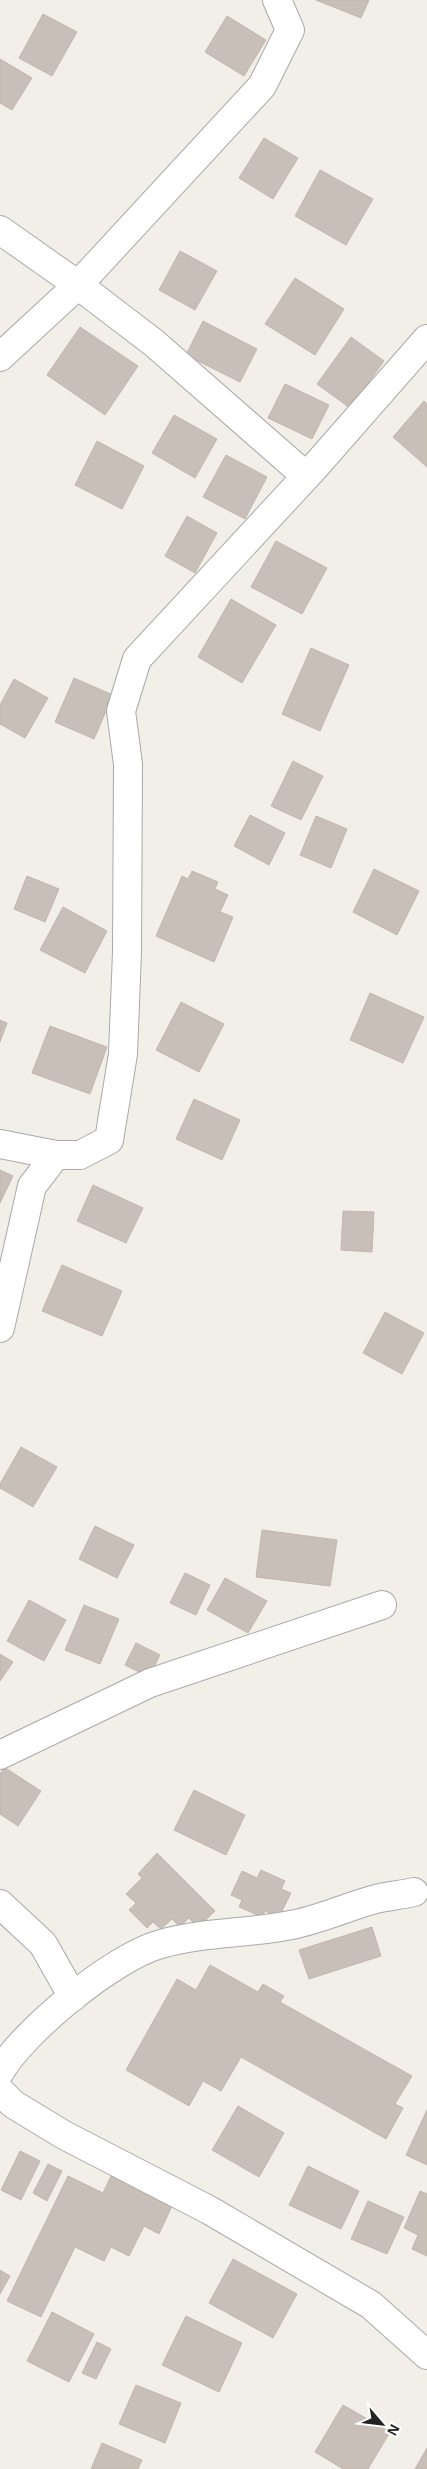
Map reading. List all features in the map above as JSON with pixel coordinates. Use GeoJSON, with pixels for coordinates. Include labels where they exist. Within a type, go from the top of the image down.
{"type":"FeatureCollection","features":[{"type":"Feature","properties":{"kind":"street"},"geometry":{"type":"LineString","coordinates":[[0,357],[78,285],[262,86],[290,30],[278,0]]}},
{"type":"Feature","properties":{"kind":"street"},"geometry":{"type":"LineString","coordinates":[[0,230],[78,285],[154,343],[306,476]]}},
{"type":"Feature","properties":{"kind":"street"},"geometry":{"type":"LineString","coordinates":[[0,1144],[56,1155],[80,1155],[109,1140],[123,1054],[127,952],[128,764],[121,711],[137,659],[306,476],[427,339]]}},
{"type":"Feature","properties":{"kind":"street"},"geometry":{"type":"LineString","coordinates":[[0,1328],[32,1186],[56,1155]]}},
{"type":"Feature","properties":{"kind":"street"},"geometry":{"type":"LineString","coordinates":[[0,1755],[150,1683],[382,1605]]}},
{"type":"Feature","properties":{"kind":"street"},"geometry":{"type":"LineString","coordinates":[[0,2072],[21,2045],[54,2012],[105,1971],[160,1944],[237,1930],[296,1924],[378,1898],[414,1892]]}},
{"type":"Feature","properties":{"kind":"street"},"geometry":{"type":"LineString","coordinates":[[0,1904],[44,1944],[73,1998]]}},
{"type":"Feature","properties":{"kind":"street"},"geometry":{"type":"LineString","coordinates":[[0,2091],[13,2104],[64,2135],[209,2210],[363,2300],[427,2355]]}},
{"type":"Feature","properties":{"kind":"building"},"geometry":{"type":"Polygon","coordinates":[[[316,0],[369,0],[361,18],[316,0]]]}},
{"type":"Feature","properties":{"kind":"building"},"geometry":{"type":"Polygon","coordinates":[[[43,14],[77,32],[52,76],[19,58],[43,14]]]}},
{"type":"Feature","properties":{"kind":"building"},"geometry":{"type":"Polygon","coordinates":[[[227,16],[266,40],[244,76],[205,52],[227,16]]]}},
{"type":"Feature","properties":{"kind":"building"},"geometry":{"type":"Polygon","coordinates":[[[0,59],[32,78],[12,110],[0,103],[0,59]]]}},
{"type":"Feature","properties":{"kind":"building"},"geometry":{"type":"Polygon","coordinates":[[[264,138],[298,158],[273,199],[239,178],[264,138]]]}},
{"type":"Feature","properties":{"kind":"building"},"geometry":{"type":"Polygon","coordinates":[[[320,170],[373,199],[346,245],[295,216],[320,170]]]}},
{"type":"Feature","properties":{"kind":"building"},"geometry":{"type":"Polygon","coordinates":[[[180,251],[217,271],[195,310],[159,290],[180,251]]]}},
{"type":"Feature","properties":{"kind":"building"},"geometry":{"type":"Polygon","coordinates":[[[295,278],[344,309],[315,355],[265,324],[295,278]]]}},
{"type":"Feature","properties":{"kind":"building"},"geometry":{"type":"Polygon","coordinates":[[[203,321],[257,349],[240,382],[186,355],[203,321]]]}},
{"type":"Feature","properties":{"kind":"building"},"geometry":{"type":"Polygon","coordinates":[[[80,327],[138,366],[105,415],[47,375],[80,327]]]}},
{"type":"Feature","properties":{"kind":"building"},"geometry":{"type":"Polygon","coordinates":[[[351,337],[384,361],[350,408],[317,384],[351,337]]]}},
{"type":"Feature","properties":{"kind":"building"},"geometry":{"type":"Polygon","coordinates":[[[285,384],[329,405],[312,439],[268,418],[285,384]]]}},
{"type":"Feature","properties":{"kind":"building"},"geometry":{"type":"Polygon","coordinates":[[[424,401],[427,404],[427,467],[393,437],[424,401]]]}},
{"type":"Feature","properties":{"kind":"building"},"geometry":{"type":"Polygon","coordinates":[[[174,415],[217,439],[195,478],[152,453],[174,415]]]}},
{"type":"Feature","properties":{"kind":"building"},"geometry":{"type":"Polygon","coordinates":[[[97,441],[144,466],[122,509],[75,485],[97,441]]]}},
{"type":"Feature","properties":{"kind":"building"},"geometry":{"type":"Polygon","coordinates":[[[226,455],[267,477],[245,519],[203,497],[226,455]]]}},
{"type":"Feature","properties":{"kind":"building"},"geometry":{"type":"Polygon","coordinates":[[[187,516],[217,533],[195,573],[165,556],[187,516]]]}},
{"type":"Feature","properties":{"kind":"building"},"geometry":{"type":"Polygon","coordinates":[[[276,541],[327,568],[302,614],[251,587],[276,541]]]}},
{"type":"Feature","properties":{"kind":"building"},"geometry":{"type":"Polygon","coordinates":[[[231,599],[276,625],[242,683],[198,657],[231,599]]]}},
{"type":"Feature","properties":{"kind":"building"},"geometry":{"type":"Polygon","coordinates":[[[311,648],[349,665],[320,731],[282,714],[311,648]]]}},
{"type":"Feature","properties":{"kind":"building"},"geometry":{"type":"Polygon","coordinates":[[[74,678],[113,695],[94,739],[55,722],[74,678]]]}},
{"type":"Feature","properties":{"kind":"building"},"geometry":{"type":"Polygon","coordinates":[[[14,679],[48,698],[25,738],[0,724],[0,705],[14,679]]]}},
{"type":"Feature","properties":{"kind":"building"},"geometry":{"type":"Polygon","coordinates":[[[293,761],[323,776],[301,820],[271,806],[293,761]]]}},
{"type":"Feature","properties":{"kind":"building"},"geometry":{"type":"Polygon","coordinates":[[[250,815],[285,833],[269,865],[234,846],[250,815]]]}},
{"type":"Feature","properties":{"kind":"building"},"geometry":{"type":"Polygon","coordinates":[[[316,816],[347,829],[331,868],[300,855],[316,816]]]}},
{"type":"Feature","properties":{"kind":"building"},"geometry":{"type":"Polygon","coordinates":[[[374,869],[419,891],[397,935],[353,912],[374,869]]]}},
{"type":"Feature","properties":{"kind":"building"},"geometry":{"type":"Polygon","coordinates":[[[192,871],[218,882],[215,889],[228,895],[220,912],[233,917],[214,962],[156,936],[182,876],[188,879],[192,871]]]}},
{"type":"Feature","properties":{"kind":"building"},"geometry":{"type":"Polygon","coordinates":[[[27,876],[59,889],[45,922],[14,909],[27,876]]]}},
{"type":"Feature","properties":{"kind":"building"},"geometry":{"type":"Polygon","coordinates":[[[63,907],[107,931],[85,973],[40,950],[63,907]]]}},
{"type":"Feature","properties":{"kind":"building"},"geometry":{"type":"Polygon","coordinates":[[[370,993],[424,1017],[403,1063],[350,1040],[370,993]]]}},
{"type":"Feature","properties":{"kind":"building"},"geometry":{"type":"Polygon","coordinates":[[[181,1002],[224,1024],[199,1072],[156,1050],[181,1002]]]}},
{"type":"Feature","properties":{"kind":"building"},"geometry":{"type":"Polygon","coordinates":[[[0,1020],[7,1023],[0,1042],[0,1020]]]}},
{"type":"Feature","properties":{"kind":"building"},"geometry":{"type":"Polygon","coordinates":[[[50,1026],[107,1047],[90,1094],[32,1073],[50,1026]]]}},
{"type":"Feature","properties":{"kind":"building"},"geometry":{"type":"Polygon","coordinates":[[[194,1099],[240,1120],[222,1160],[176,1139],[194,1099]]]}},
{"type":"Feature","properties":{"kind":"building"},"geometry":{"type":"Polygon","coordinates":[[[0,1170],[13,1176],[0,1203],[0,1170]]]}},
{"type":"Feature","properties":{"kind":"building"},"geometry":{"type":"Polygon","coordinates":[[[93,1185],[143,1208],[126,1243],[77,1221],[93,1185]]]}},
{"type":"Feature","properties":{"kind":"building"},"geometry":{"type":"Polygon","coordinates":[[[343,1211],[374,1212],[372,1252],[341,1250],[343,1211]]]}},
{"type":"Feature","properties":{"kind":"building"},"geometry":{"type":"Polygon","coordinates":[[[62,1265],[122,1291],[102,1336],[42,1311],[62,1265]]]}},
{"type":"Feature","properties":{"kind":"building"},"geometry":{"type":"Polygon","coordinates":[[[385,1312],[424,1333],[402,1374],[363,1353],[385,1312]]]}},
{"type":"Feature","properties":{"kind":"building"},"geometry":{"type":"Polygon","coordinates":[[[21,1447],[57,1467],[33,1507],[0,1488],[0,1484],[21,1447]]]}},
{"type":"Feature","properties":{"kind":"building"},"geometry":{"type":"Polygon","coordinates":[[[95,1526],[134,1545],[117,1578],[79,1559],[95,1526]]]}},
{"type":"Feature","properties":{"kind":"building"},"geometry":{"type":"Polygon","coordinates":[[[262,1530],[337,1540],[330,1586],[256,1577],[262,1530]]]}},
{"type":"Feature","properties":{"kind":"building"},"geometry":{"type":"Polygon","coordinates":[[[185,1573],[210,1585],[196,1615],[170,1603],[185,1573]]]}},
{"type":"Feature","properties":{"kind":"building"},"geometry":{"type":"Polygon","coordinates":[[[225,1578],[267,1601],[248,1633],[207,1610],[225,1578]]]}},
{"type":"Feature","properties":{"kind":"building"},"geometry":{"type":"Polygon","coordinates":[[[29,1600],[66,1620],[44,1661],[7,1641],[29,1600]]]}},
{"type":"Feature","properties":{"kind":"building"},"geometry":{"type":"Polygon","coordinates":[[[84,1605],[119,1619],[100,1664],[65,1650],[84,1605]]]}},
{"type":"Feature","properties":{"kind":"building"},"geometry":{"type":"Polygon","coordinates":[[[136,1643],[160,1655],[149,1677],[125,1665],[136,1643]]]}},
{"type":"Feature","properties":{"kind":"building"},"geometry":{"type":"Polygon","coordinates":[[[0,1654],[13,1662],[0,1681],[0,1654]]]}},
{"type":"Feature","properties":{"kind":"building"},"geometry":{"type":"Polygon","coordinates":[[[4,1767],[41,1791],[18,1826],[0,1814],[0,1774],[4,1767]]]}},
{"type":"Feature","properties":{"kind":"building"},"geometry":{"type":"Polygon","coordinates":[[[194,1790],[245,1815],[226,1855],[174,1830],[194,1790]]]}},
{"type":"Feature","properties":{"kind":"building"},"geometry":{"type":"Polygon","coordinates":[[[157,1853],[215,1911],[198,1928],[189,1918],[180,1927],[172,1919],[161,1929],[153,1922],[147,1928],[129,1910],[136,1903],[126,1894],[142,1878],[138,1874],[157,1853]]]}},
{"type":"Feature","properties":{"kind":"building"},"geometry":{"type":"Polygon","coordinates":[[[261,1870],[285,1881],[281,1889],[291,1893],[279,1917],[265,1911],[262,1917],[239,1907],[242,1900],[231,1895],[242,1871],[257,1878],[261,1870]]]}},
{"type":"Feature","properties":{"kind":"building"},"geometry":{"type":"Polygon","coordinates":[[[372,1927],[381,1956],[309,1979],[299,1950],[372,1927]]]}},
{"type":"Feature","properties":{"kind":"building"},"geometry":{"type":"Polygon","coordinates":[[[210,1965],[258,1992],[263,1984],[284,1996],[280,2002],[412,2076],[395,2104],[403,2108],[386,2139],[241,2057],[221,2091],[203,2081],[189,2106],[126,2070],[177,1979],[196,1990],[210,1965]]]}},
{"type":"Feature","properties":{"kind":"building"},"geometry":{"type":"Polygon","coordinates":[[[238,2106],[284,2133],[259,2177],[212,2150],[238,2106]]]}},
{"type":"Feature","properties":{"kind":"building"},"geometry":{"type":"Polygon","coordinates":[[[427,2110],[427,2165],[406,2155],[427,2110]]]}},
{"type":"Feature","properties":{"kind":"building"},"geometry":{"type":"Polygon","coordinates":[[[20,2151],[40,2161],[21,2200],[1,2190],[20,2151]]]}},
{"type":"Feature","properties":{"kind":"building"},"geometry":{"type":"Polygon","coordinates":[[[48,2164],[62,2171],[47,2201],[33,2193],[48,2164]]]}},
{"type":"Feature","properties":{"kind":"building"},"geometry":{"type":"Polygon","coordinates":[[[308,2166],[359,2191],[341,2229],[289,2205],[308,2166]]]}},
{"type":"Feature","properties":{"kind":"building"},"geometry":{"type":"Polygon","coordinates":[[[68,2176],[103,2193],[111,2176],[172,2206],[159,2234],[144,2226],[129,2256],[111,2247],[104,2261],[75,2247],[41,2317],[7,2301],[68,2176]]]}},
{"type":"Feature","properties":{"kind":"building"},"geometry":{"type":"Polygon","coordinates":[[[420,2191],[427,2194],[427,2256],[412,2249],[418,2235],[404,2228],[420,2191]]]}},
{"type":"Feature","properties":{"kind":"building"},"geometry":{"type":"Polygon","coordinates":[[[368,2201],[404,2217],[387,2254],[351,2239],[368,2201]]]}},
{"type":"Feature","properties":{"kind":"building"},"geometry":{"type":"Polygon","coordinates":[[[233,2259],[297,2294],[273,2338],[209,2303],[233,2259]]]}},
{"type":"Feature","properties":{"kind":"building"},"geometry":{"type":"Polygon","coordinates":[[[0,2270],[10,2276],[0,2294],[0,2270]]]}},
{"type":"Feature","properties":{"kind":"building"},"geometry":{"type":"Polygon","coordinates":[[[52,2312],[94,2334],[69,2382],[27,2361],[52,2312]]]}},
{"type":"Feature","properties":{"kind":"building"},"geometry":{"type":"Polygon","coordinates":[[[186,2316],[242,2343],[219,2392],[162,2365],[186,2316]]]}},
{"type":"Feature","properties":{"kind":"building"},"geometry":{"type":"Polygon","coordinates":[[[97,2342],[111,2349],[96,2379],[82,2373],[97,2342]]]}},
{"type":"Feature","properties":{"kind":"building"},"geometry":{"type":"Polygon","coordinates":[[[136,2385],[181,2403],[165,2443],[119,2424],[136,2385]]]}},
{"type":"Feature","properties":{"kind":"building"},"geometry":{"type":"Polygon","coordinates":[[[343,2405],[390,2432],[368,2469],[343,2469],[315,2452],[343,2405]]]}},
{"type":"Feature","properties":{"kind":"building"},"geometry":{"type":"Polygon","coordinates":[[[102,2443],[142,2460],[138,2469],[91,2469],[102,2443]]]}},
{"type":"Feature","properties":{"kind":"building"},"geometry":{"type":"Polygon","coordinates":[[[427,2448],[427,2469],[415,2469],[427,2448]]]}}]}
